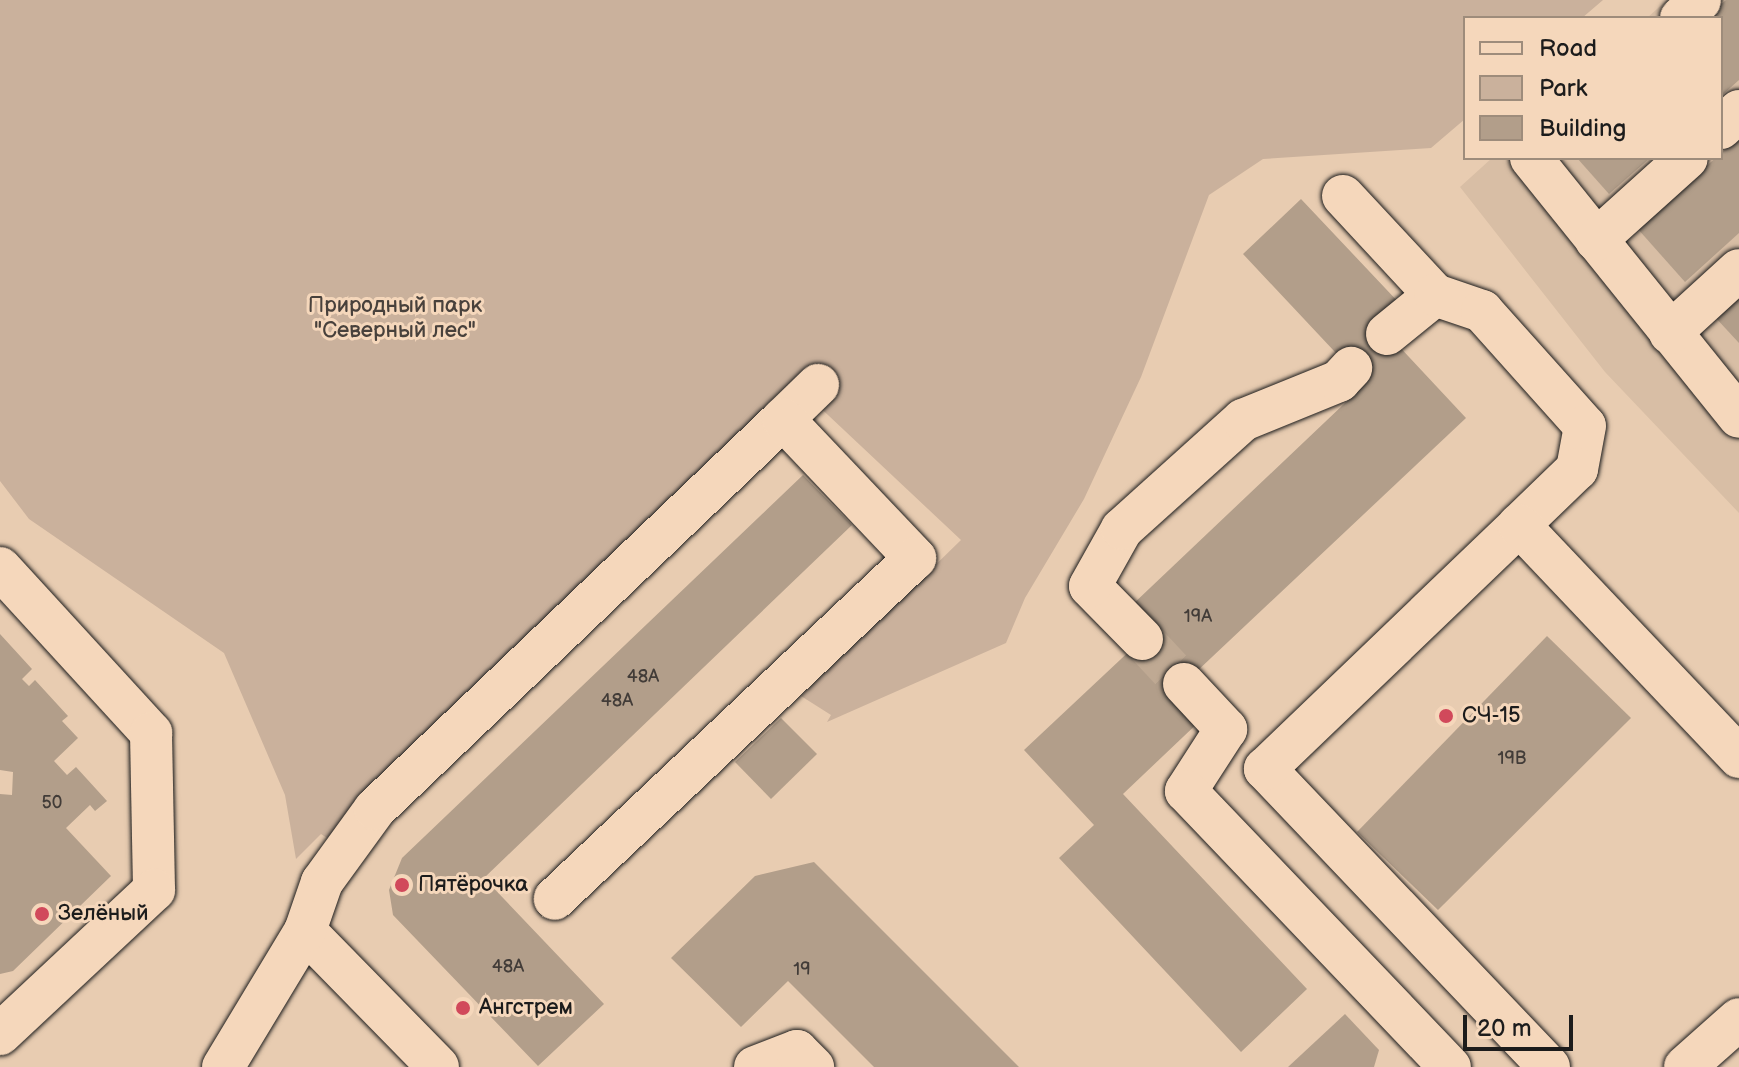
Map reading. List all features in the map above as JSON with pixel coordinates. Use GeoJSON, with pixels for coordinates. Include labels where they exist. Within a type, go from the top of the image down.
{"type":"FeatureCollection","features":[{"type":"Feature","properties":{"kind":"street"},"geometry":{"type":"LineString","coordinates":[[1683,16],[1700,0]]}},
{"type":"Feature","properties":{"kind":"street"},"geometry":{"type":"LineString","coordinates":[[1723,126],[1739,111]]}},
{"type":"Feature","properties":{"kind":"street"},"geometry":{"type":"LineString","coordinates":[[1533,160],[1739,417]]}},
{"type":"Feature","properties":{"kind":"street"},"geometry":{"type":"LineString","coordinates":[[1596,240],[1685,160]]}},
{"type":"Feature","properties":{"kind":"street"},"geometry":{"type":"LineString","coordinates":[[1343,196],[1435,295],[1482,311],[1585,426],[1577,469],[1265,769],[1549,1067]]}},
{"type":"Feature","properties":{"kind":"street"},"geometry":{"type":"LineString","coordinates":[[1670,333],[1739,270]]}},
{"type":"Feature","properties":{"kind":"street"},"geometry":{"type":"LineString","coordinates":[[1387,334],[1435,295]]}},
{"type":"Feature","properties":{"kind":"street"},"geometry":{"type":"LineString","coordinates":[[1142,639],[1090,586],[1122,529],[1243,420],[1339,381],[1351,368]]}},
{"type":"Feature","properties":{"kind":"street"},"geometry":{"type":"LineString","coordinates":[[223,1067],[305,931],[322,882],[375,809],[818,385]]}},
{"type":"Feature","properties":{"kind":"street"},"geometry":{"type":"LineString","coordinates":[[555,899],[915,558],[783,419]]}},
{"type":"Feature","properties":{"kind":"street"},"geometry":{"type":"LineString","coordinates":[[1519,525],[1739,757]]}},
{"type":"Feature","properties":{"kind":"street"},"geometry":{"type":"LineString","coordinates":[[0,568],[151,733],[154,890],[0,1034]]}},
{"type":"Feature","properties":{"kind":"street"},"geometry":{"type":"LineString","coordinates":[[1184,684],[1226,729],[1186,791],[1450,1067]]}},
{"type":"Feature","properties":{"kind":"street"},"geometry":{"type":"LineString","coordinates":[[305,931],[438,1067]]}},
{"type":"Feature","properties":{"kind":"street"},"geometry":{"type":"LineString","coordinates":[[1685,1067],[1739,1019]]}},
{"type":"Feature","properties":{"kind":"street"},"geometry":{"type":"LineString","coordinates":[[755,1067],[797,1051],[813,1067]]}},
{"type":"Feature","properties":{"kind":"shaded area"},"geometry":{"type":"Polygon","coordinates":[[[1667,0],[1739,0],[1739,513],[1605,372],[1460,187],[1490,160],[1723,160],[1723,16],[1649,16],[1667,0]]]}},
{"type":"Feature","properties":{"kind":"green space","name":"Природный парк \"Северный лес\""},"geometry":{"type":"Polygon","coordinates":[[[0,0],[1603,0],[1584,16],[1463,16],[1463,121],[1431,148],[1263,159],[1209,195],[1141,377],[1084,499],[1025,598],[1006,643],[827,722],[831,715],[801,696],[961,540],[795,384],[327,838],[321,834],[296,859],[285,795],[224,653],[29,519],[0,481],[0,0]]]}},
{"type":"Feature","properties":{"kind":"building"},"geometry":{"type":"Polygon","coordinates":[[[1726,0],[1739,0],[1739,80],[1723,94],[1723,16],[1707,16],[1726,0]]]}},
{"type":"Feature","properties":{"kind":"building"},"geometry":{"type":"Polygon","coordinates":[[[1739,137],[1739,233],[1685,282],[1637,228],[1713,160],[1723,160],[1723,151],[1739,137]]]}},
{"type":"Feature","properties":{"kind":"building"},"geometry":{"type":"Polygon","coordinates":[[[1579,160],[1648,160],[1609,194],[1579,160]]]}},
{"type":"Feature","properties":{"kind":"building"},"geometry":{"type":"Polygon","coordinates":[[[1301,199],[1402,306],[1381,327],[1466,418],[1177,690],[1203,718],[1123,794],[1307,989],[1241,1052],[1059,858],[1094,825],[1024,750],[1153,629],[1131,606],[1365,384],[1243,254],[1301,199]]]}},
{"type":"Feature","properties":{"kind":"building"},"geometry":{"type":"Polygon","coordinates":[[[1739,294],[1739,343],[1714,316],[1739,294]]]}},
{"type":"Feature","properties":{"kind":"building"},"geometry":{"type":"Polygon","coordinates":[[[803,475],[852,525],[484,878],[604,1004],[538,1066],[393,915],[389,890],[402,858],[803,475]]]}},
{"type":"Feature","properties":{"kind":"building"},"geometry":{"type":"Polygon","coordinates":[[[0,634],[32,669],[22,679],[29,686],[35,680],[68,716],[62,721],[78,738],[54,761],[67,775],[76,767],[107,801],[95,811],[90,805],[66,828],[111,876],[13,971],[0,974],[0,794],[12,795],[13,772],[0,770],[0,634]]]}},
{"type":"Feature","properties":{"kind":"building"},"geometry":{"type":"Polygon","coordinates":[[[1547,636],[1631,718],[1438,910],[1357,832],[1547,636]]]}},
{"type":"Feature","properties":{"kind":"building"},"geometry":{"type":"Polygon","coordinates":[[[781,718],[817,754],[771,799],[735,762],[781,718]]]}},
{"type":"Feature","properties":{"kind":"building"},"geometry":{"type":"Polygon","coordinates":[[[814,862],[1019,1067],[874,1067],[788,981],[741,1027],[671,958],[755,876],[814,862]]]}},
{"type":"Feature","properties":{"kind":"building"},"geometry":{"type":"Polygon","coordinates":[[[1345,1014],[1379,1050],[1374,1067],[1288,1067],[1345,1014]]]}},
{"type":"Feature","properties":{"kind":"tunnel"},"geometry":{"type":"LineString","coordinates":[[1142,639],[1184,684]]}},
{"type":"Feature","properties":{"kind":"place","name":"СЧ-15"},"geometry":{"type":"Point","coordinates":[1446,716]}},
{"type":"Feature","properties":{"kind":"place","name":"Пятёрочка"},"geometry":{"type":"Point","coordinates":[402,885]}},
{"type":"Feature","properties":{"kind":"place","name":"Зелёный"},"geometry":{"type":"Point","coordinates":[42,914]}},
{"type":"Feature","properties":{"kind":"place","name":"Ангстрем"},"geometry":{"type":"Point","coordinates":[463,1008]}}]}
